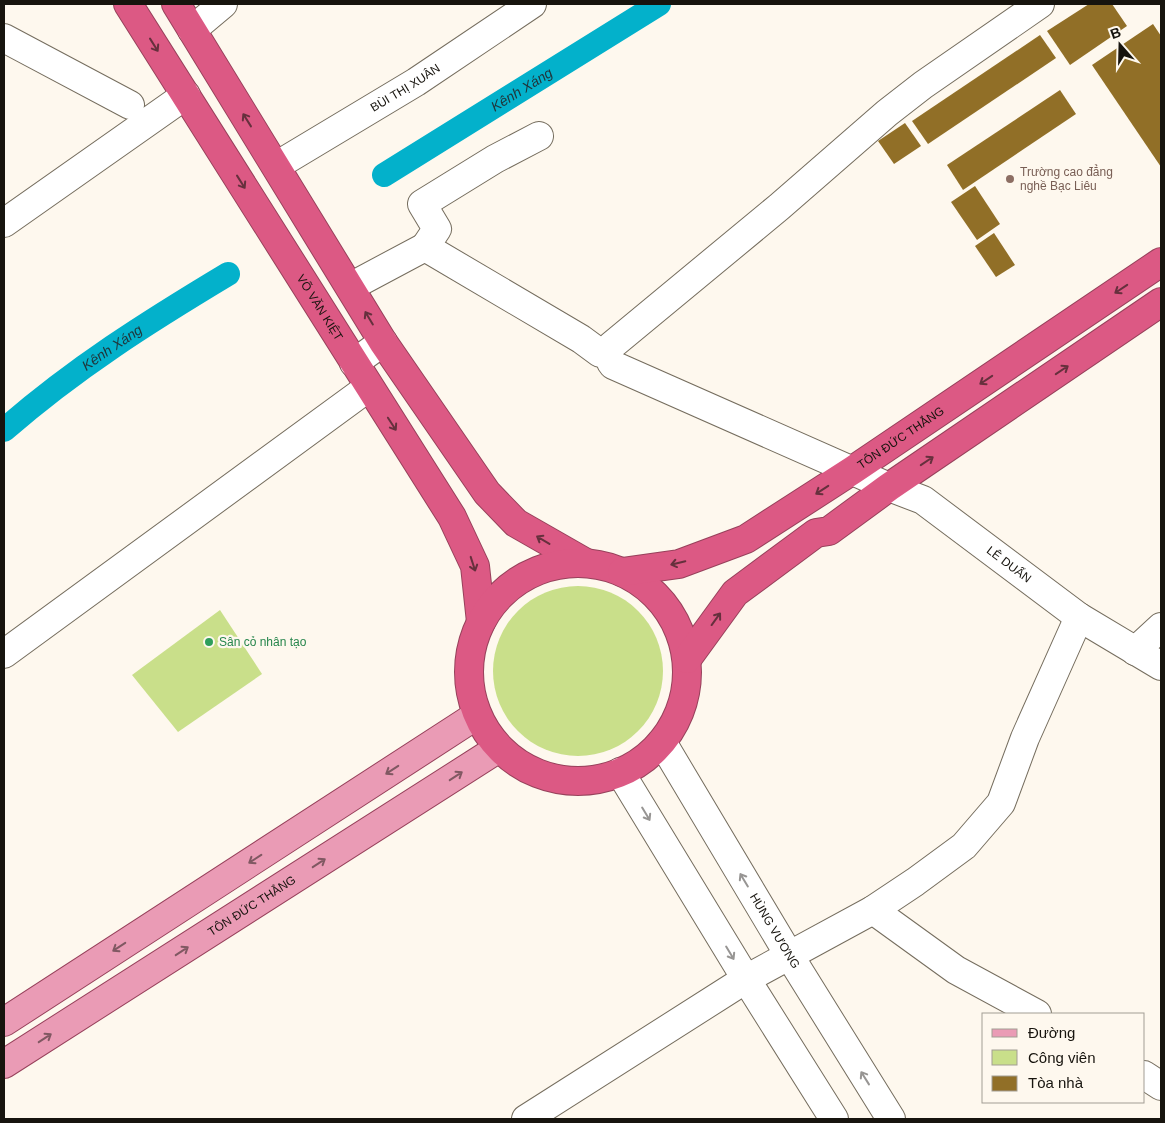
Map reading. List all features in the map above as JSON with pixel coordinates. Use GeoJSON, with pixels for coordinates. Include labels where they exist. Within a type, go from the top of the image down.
{"type":"FeatureCollection","features":[{"type":"Feature","properties":{"kind":"highway","name":"VÕ VĂN KIỆT"},"geometry":{"type":"LineString","coordinates":[[128,4],[452,517],[476,566],[481,622]]}},
{"type":"Feature","properties":{"kind":"highway"},"geometry":{"type":"LineString","coordinates":[[176,4],[383,342],[487,493],[516,523],[586,563]]}},
{"type":"Feature","properties":{"kind":"highway","name":"TÔN ĐỨC THẮNG"},"geometry":{"type":"LineString","coordinates":[[622,572],[679,564],[746,539],[853,470],[1161,262]]}},
{"type":"Feature","properties":{"kind":"highway"},"geometry":{"type":"LineString","coordinates":[[687,659],[735,593],[816,533],[829,531],[889,486],[1161,302]]}},
{"type":"Feature","properties":{"kind":"highway","name":"TÔN ĐỨC THẮNG"},"geometry":{"type":"LineString","coordinates":[[586,563],[622,572],[653,592],[666,606],[676,623],[687,659],[687,684],[681,709],[670,732],[662,742],[647,757],[633,767],[594,780],[573,782],[553,779],[533,772],[515,762],[499,748],[486,733],[476,715],[468,677],[469,658],[473,640],[481,622],[500,596],[525,577],[554,566],[586,563]]}},
{"type":"Feature","properties":{"kind":"main road"},"geometry":{"type":"LineString","coordinates":[[4,1022],[476,715]]}},
{"type":"Feature","properties":{"kind":"main road","name":"TÔN ĐỨC THẮNG"},"geometry":{"type":"LineString","coordinates":[[4,1064],[499,748]]}},
{"type":"Feature","properties":{"kind":"street"},"geometry":{"type":"LineString","coordinates":[[192,30],[223,4]]}},
{"type":"Feature","properties":{"kind":"street","name":"BÙI THỊ XUÂN"},"geometry":{"type":"LineString","coordinates":[[276,166],[416,82],[532,4]]}},
{"type":"Feature","properties":{"kind":"street"},"geometry":{"type":"LineString","coordinates":[[608,354],[611,346],[630,329],[779,206],[887,113],[1040,4]]}},
{"type":"Feature","properties":{"kind":"street"},"geometry":{"type":"LineString","coordinates":[[4,38],[130,105]]}},
{"type":"Feature","properties":{"kind":"street"},"geometry":{"type":"LineString","coordinates":[[4,224],[186,95]]}},
{"type":"Feature","properties":{"kind":"street"},"geometry":{"type":"LineString","coordinates":[[350,287],[425,247],[437,229],[422,204],[495,159],[539,136]]}},
{"type":"Feature","properties":{"kind":"street","name":"LÊ DUẨN"},"geometry":{"type":"LineString","coordinates":[[425,247],[582,339],[600,353],[608,354],[609,360],[613,365],[923,500],[1079,617],[1161,666]]}},
{"type":"Feature","properties":{"kind":"street"},"geometry":{"type":"LineString","coordinates":[[354,363],[383,342]]}},
{"type":"Feature","properties":{"kind":"street"},"geometry":{"type":"LineString","coordinates":[[4,654],[369,387]]}},
{"type":"Feature","properties":{"kind":"street"},"geometry":{"type":"LineString","coordinates":[[526,1119],[746,979],[873,910],[964,846],[1001,803],[1025,738],[1079,617]]}},
{"type":"Feature","properties":{"kind":"street"},"geometry":{"type":"LineString","coordinates":[[1135,651],[1161,627]]}},
{"type":"Feature","properties":{"kind":"street","name":"HÙNG VƯƠNG"},"geometry":{"type":"LineString","coordinates":[[662,742],[789,955],[891,1119]]}},
{"type":"Feature","properties":{"kind":"street"},"geometry":{"type":"LineString","coordinates":[[620,772],[834,1119]]}},
{"type":"Feature","properties":{"kind":"street"},"geometry":{"type":"LineString","coordinates":[[873,910],[956,970],[1035,1013]]}},
{"type":"Feature","properties":{"kind":"street"},"geometry":{"type":"LineString","coordinates":[[1145,1076],[1161,1086]]}},
{"type":"Feature","properties":{"kind":"green space"},"geometry":{"type":"Polygon","coordinates":[[[586,586],[611,592],[632,605],[644,617],[660,646],[663,671],[662,688],[657,704],[644,725],[632,737],[603,753],[570,756],[545,750],[524,737],[512,725],[496,696],[493,663],[499,638],[512,617],[524,605],[553,589],[586,586]]]}},
{"type":"Feature","properties":{"kind":"green space","name":"Sân cỏ nhân tạo"},"geometry":{"type":"Polygon","coordinates":[[[220,610],[262,674],[178,732],[132,675],[220,610]]]}},
{"type":"Feature","properties":{"kind":"building"},"geometry":{"type":"Polygon","coordinates":[[[1089,4],[1112,4],[1127,26],[1070,65],[1047,31],[1089,4]]]}},
{"type":"Feature","properties":{"kind":"building"},"geometry":{"type":"Polygon","coordinates":[[[1153,24],[1161,36],[1161,167],[1092,65],[1153,24]]]}},
{"type":"Feature","properties":{"kind":"building"},"geometry":{"type":"Polygon","coordinates":[[[1040,35],[1056,58],[928,144],[912,121],[1040,35]]]}},
{"type":"Feature","properties":{"kind":"building"},"geometry":{"type":"Polygon","coordinates":[[[1060,90],[1076,114],[963,190],[947,165],[1060,90]]]}},
{"type":"Feature","properties":{"kind":"building"},"geometry":{"type":"Polygon","coordinates":[[[905,123],[921,146],[894,164],[878,141],[905,123]]]}},
{"type":"Feature","properties":{"kind":"building"},"geometry":{"type":"Polygon","coordinates":[[[975,186],[1000,224],[977,240],[951,202],[975,186]]]}},
{"type":"Feature","properties":{"kind":"building"},"geometry":{"type":"Polygon","coordinates":[[[994,233],[1015,265],[996,277],[975,246],[994,233]]]}},
{"type":"Feature","properties":{"kind":"waterway","name":"Kênh Xáng"},"geometry":{"type":"LineString","coordinates":[[384,175],[659,4]]}},
{"type":"Feature","properties":{"kind":"waterway","name":"Kênh Xáng"},"geometry":{"type":"LineString","coordinates":[[4,430],[85,366],[169,310],[228,274]]}},
{"type":"Feature","properties":{"kind":"place","name":"Trường cao đẳng nghề Bạc Liêu"},"geometry":{"type":"Point","coordinates":[1010,179]}},
{"type":"Feature","properties":{"kind":"place","name":"Sân cỏ nhân tạo"},"geometry":{"type":"Point","coordinates":[209,642]}}]}
